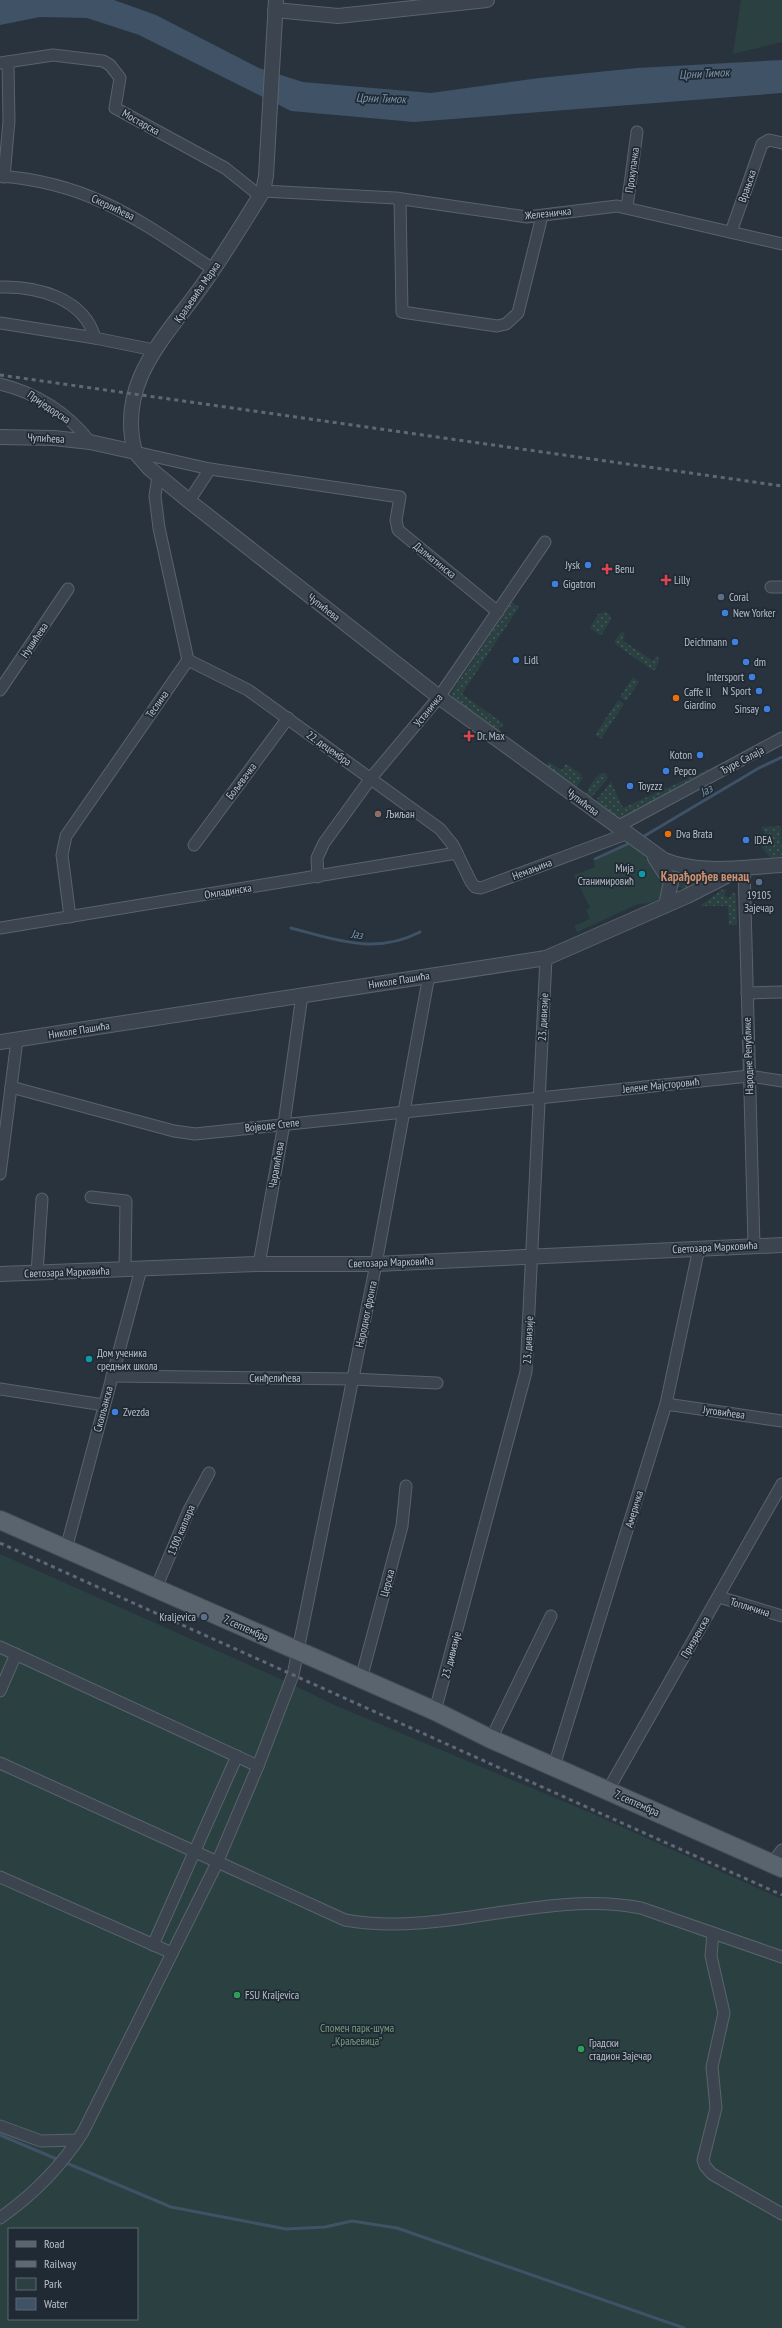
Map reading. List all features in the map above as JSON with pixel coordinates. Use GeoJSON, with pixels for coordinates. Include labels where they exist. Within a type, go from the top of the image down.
{"type":"FeatureCollection","features":[{"type":"Feature","properties":{"kind":"main road","name":"7. септембра"},"geometry":{"type":"LineString","coordinates":[[0,1520],[435,1711],[491,1739],[608,1790],[779,1860]]}},
{"type":"Feature","properties":{"kind":"street"},"geometry":{"type":"LineString","coordinates":[[276,5],[338,16],[453,2],[487,0]]}},
{"type":"Feature","properties":{"kind":"street","name":"Краљевића Марка"},"geometry":{"type":"LineString","coordinates":[[135,452],[131,432],[132,406],[137,385],[154,350],[213,269],[261,193],[269,133],[276,5]]}},
{"type":"Feature","properties":{"kind":"street","name":"Мостарска"},"geometry":{"type":"LineString","coordinates":[[4,62],[53,55],[103,61],[110,65],[120,78],[115,108],[225,168],[261,193]]}},
{"type":"Feature","properties":{"kind":"street"},"geometry":{"type":"LineString","coordinates":[[2,176],[9,121],[4,62]]}},
{"type":"Feature","properties":{"kind":"street","name":"Прокупачка"},"geometry":{"type":"LineString","coordinates":[[627,207],[636,132]]}},
{"type":"Feature","properties":{"kind":"street","name":"Врањска"},"geometry":{"type":"LineString","coordinates":[[731,232],[761,147],[766,141],[773,140],[782,143]]}},
{"type":"Feature","properties":{"kind":"street","name":"Скерлићева"},"geometry":{"type":"LineString","coordinates":[[2,176],[46,182],[106,203],[161,233],[213,269]]}},
{"type":"Feature","properties":{"kind":"street","name":"Железничка"},"geometry":{"type":"LineString","coordinates":[[261,193],[400,199],[527,217],[608,206],[627,207],[782,244]]}},
{"type":"Feature","properties":{"kind":"street"},"geometry":{"type":"LineString","coordinates":[[400,199],[402,312],[497,326],[506,324],[518,313],[542,216]]}},
{"type":"Feature","properties":{"kind":"street"},"geometry":{"type":"LineString","coordinates":[[0,286],[32,289],[65,300],[84,316],[95,338]]}},
{"type":"Feature","properties":{"kind":"street"},"geometry":{"type":"LineString","coordinates":[[0,323],[95,338],[154,350]]}},
{"type":"Feature","properties":{"kind":"street","name":"Приједорска"},"geometry":{"type":"LineString","coordinates":[[0,384],[36,395],[80,428],[90,442]]}},
{"type":"Feature","properties":{"kind":"street","name":"Чупићева"},"geometry":{"type":"LineString","coordinates":[[0,437],[54,438],[90,442],[135,452],[158,476],[189,501],[439,697],[651,853]]}},
{"type":"Feature","properties":{"kind":"street"},"geometry":{"type":"LineString","coordinates":[[135,452],[210,469],[189,501]]}},
{"type":"Feature","properties":{"kind":"street","name":"Далматинска"},"geometry":{"type":"LineString","coordinates":[[210,469],[400,497],[396,520],[398,530],[498,612]]}},
{"type":"Feature","properties":{"kind":"street"},"geometry":{"type":"LineString","coordinates":[[158,476],[155,496],[159,528],[188,660]]}},
{"type":"Feature","properties":{"kind":"street","name":"Устаничка"},"geometry":{"type":"LineString","coordinates":[[318,877],[317,858],[320,848],[372,778],[439,697],[545,542]]}},
{"type":"Feature","properties":{"kind":"street"},"geometry":{"type":"LineString","coordinates":[[771,587],[782,587]]}},
{"type":"Feature","properties":{"kind":"street","name":"Нушићева"},"geometry":{"type":"LineString","coordinates":[[0,690],[68,589]]}},
{"type":"Feature","properties":{"kind":"street","name":"22. децембра"},"geometry":{"type":"LineString","coordinates":[[188,660],[248,690],[372,778],[440,829],[450,840],[456,853]]}},
{"type":"Feature","properties":{"kind":"street","name":"Теслина"},"geometry":{"type":"LineString","coordinates":[[70,917],[62,855],[66,836],[80,813],[188,660]]}},
{"type":"Feature","properties":{"kind":"street","name":"Бољевачка"},"geometry":{"type":"LineString","coordinates":[[194,844],[288,718]]}},
{"type":"Feature","properties":{"kind":"street","name":"Ђуре Салаја"},"geometry":{"type":"LineString","coordinates":[[627,835],[782,738]]}},
{"type":"Feature","properties":{"kind":"street","name":"Немањина"},"geometry":{"type":"LineString","coordinates":[[456,853],[472,885],[481,888],[627,835]]}},
{"type":"Feature","properties":{"kind":"street","name":"Омладинска"},"geometry":{"type":"LineString","coordinates":[[0,928],[318,877],[456,853]]}},
{"type":"Feature","properties":{"kind":"street"},"geometry":{"type":"LineString","coordinates":[[651,853],[664,868],[676,889],[687,896],[692,879],[687,868]]}},
{"type":"Feature","properties":{"kind":"street"},"geometry":{"type":"LineString","coordinates":[[651,853],[670,863],[687,868],[744,867]]}},
{"type":"Feature","properties":{"kind":"street","name":"Николе Пашића"},"geometry":{"type":"LineString","coordinates":[[0,1042],[546,958],[666,906],[744,867],[782,865]]}},
{"type":"Feature","properties":{"kind":"street","name":"Народне Републике"},"geometry":{"type":"LineString","coordinates":[[744,867],[754,1245]]}},
{"type":"Feature","properties":{"kind":"street"},"geometry":{"type":"LineString","coordinates":[[666,906],[671,882]]}},
{"type":"Feature","properties":{"kind":"street","name":"23. дивизије"},"geometry":{"type":"LineString","coordinates":[[435,1711],[523,1386],[533,1257],[546,958]]}},
{"type":"Feature","properties":{"kind":"street","name":"Народног фронта"},"geometry":{"type":"LineString","coordinates":[[0,2218],[46,2181],[64,2160],[78,2140],[217,1863],[258,1766],[293,1675],[300,1652],[352,1379],[376,1264],[429,975]]}},
{"type":"Feature","properties":{"kind":"street"},"geometry":{"type":"LineString","coordinates":[[747,993],[782,992]]}},
{"type":"Feature","properties":{"kind":"street","name":"Чарапићева"},"geometry":{"type":"LineString","coordinates":[[259,1264],[284,1124],[302,995]]}},
{"type":"Feature","properties":{"kind":"street"},"geometry":{"type":"LineString","coordinates":[[0,1174],[17,1040]]}},
{"type":"Feature","properties":{"kind":"street","name":"Јелене Мајсторовић"},"geometry":{"type":"LineString","coordinates":[[539,1098],[749,1076],[782,1081]]}},
{"type":"Feature","properties":{"kind":"street","name":"Војводе Степе"},"geometry":{"type":"LineString","coordinates":[[10,1087],[183,1133],[195,1134],[539,1098]]}},
{"type":"Feature","properties":{"kind":"street"},"geometry":{"type":"LineString","coordinates":[[91,1197],[126,1202],[125,1270]]}},
{"type":"Feature","properties":{"kind":"street"},"geometry":{"type":"LineString","coordinates":[[37,1273],[42,1199]]}},
{"type":"Feature","properties":{"kind":"street","name":"Светозара Марковића"},"geometry":{"type":"LineString","coordinates":[[0,1274],[259,1264],[376,1264],[754,1245],[782,1245]]}},
{"type":"Feature","properties":{"kind":"street","name":"Америчка"},"geometry":{"type":"LineString","coordinates":[[554,1766],[666,1404],[699,1248]]}},
{"type":"Feature","properties":{"kind":"street","name":"Скопљанска"},"geometry":{"type":"LineString","coordinates":[[66,1549],[141,1269]]}},
{"type":"Feature","properties":{"kind":"street","name":"Синђелићева"},"geometry":{"type":"LineString","coordinates":[[112,1376],[352,1379],[437,1383]]}},
{"type":"Feature","properties":{"kind":"street"},"geometry":{"type":"LineString","coordinates":[[0,1389],[104,1405]]}},
{"type":"Feature","properties":{"kind":"street","name":"Југовићева"},"geometry":{"type":"LineString","coordinates":[[666,1404],[782,1421]]}},
{"type":"Feature","properties":{"kind":"street","name":"1300 каплара"},"geometry":{"type":"LineString","coordinates":[[156,1588],[189,1510],[209,1472]]}},
{"type":"Feature","properties":{"kind":"street","name":"Призренска"},"geometry":{"type":"LineString","coordinates":[[608,1790],[782,1484]]}},
{"type":"Feature","properties":{"kind":"street","name":"Церска"},"geometry":{"type":"LineString","coordinates":[[361,1679],[402,1526],[406,1486]]}},
{"type":"Feature","properties":{"kind":"street","name":"Топличина"},"geometry":{"type":"LineString","coordinates":[[718,1597],[782,1616]]}},
{"type":"Feature","properties":{"kind":"street"},"geometry":{"type":"LineString","coordinates":[[491,1739],[551,1616]]}},
{"type":"Feature","properties":{"kind":"street"},"geometry":{"type":"LineString","coordinates":[[0,1646],[258,1766]]}},
{"type":"Feature","properties":{"kind":"street"},"geometry":{"type":"LineString","coordinates":[[0,1691],[16,1654]]}},
{"type":"Feature","properties":{"kind":"street"},"geometry":{"type":"LineString","coordinates":[[152,1945],[237,1756]]}},
{"type":"Feature","properties":{"kind":"street"},"geometry":{"type":"LineString","coordinates":[[0,1763],[333,1916],[361,1923],[427,1924],[542,1907],[596,1903],[641,1908],[782,1957]]}},
{"type":"Feature","properties":{"kind":"street"},"geometry":{"type":"LineString","coordinates":[[0,1877],[172,1953]]}},
{"type":"Feature","properties":{"kind":"street"},"geometry":{"type":"LineString","coordinates":[[713,1933],[711,1956],[724,2013],[722,2028],[712,2068],[716,2108],[703,2160],[705,2166],[712,2174],[782,2214]]}},
{"type":"Feature","properties":{"kind":"street"},"geometry":{"type":"LineString","coordinates":[[0,2126],[41,2141],[78,2140]]}},
{"type":"Feature","properties":{"kind":"green space"},"geometry":{"type":"Polygon","coordinates":[[[741,0],[782,0],[782,42],[733,54],[741,0]]]}},
{"type":"Feature","properties":{"kind":"green space"},"geometry":{"type":"Polygon","coordinates":[[[512,602],[519,607],[462,694],[504,724],[498,730],[453,698],[451,693],[512,602]]]}},
{"type":"Feature","properties":{"kind":"green space"},"geometry":{"type":"Polygon","coordinates":[[[605,612],[610,615],[611,620],[600,635],[590,628],[598,614],[605,612]]]}},
{"type":"Feature","properties":{"kind":"green space"},"geometry":{"type":"Polygon","coordinates":[[[622,631],[625,634],[622,640],[653,661],[656,656],[658,657],[659,661],[655,670],[652,670],[615,644],[615,641],[622,631]]]}},
{"type":"Feature","properties":{"kind":"green space"},"geometry":{"type":"Polygon","coordinates":[[[633,677],[639,682],[626,701],[620,697],[633,677]]]}},
{"type":"Feature","properties":{"kind":"green space"},"geometry":{"type":"Polygon","coordinates":[[[618,700],[624,704],[601,739],[595,735],[618,700]]]}},
{"type":"Feature","properties":{"kind":"green space"},"geometry":{"type":"Polygon","coordinates":[[[733,758],[734,761],[617,820],[594,803],[611,782],[623,808],[733,758]]]}},
{"type":"Feature","properties":{"kind":"green space"},"geometry":{"type":"Polygon","coordinates":[[[548,762],[562,770],[566,764],[581,774],[582,779],[576,788],[547,767],[548,762]]]}},
{"type":"Feature","properties":{"kind":"green space"},"geometry":{"type":"Polygon","coordinates":[[[604,772],[608,778],[590,799],[586,794],[589,787],[595,778],[604,772]]]}},
{"type":"Feature","properties":{"kind":"green space"},"geometry":{"type":"Polygon","coordinates":[[[781,826],[782,857],[770,857],[762,848],[761,836],[765,833],[761,827],[781,826]]]}},
{"type":"Feature","properties":{"kind":"green space"},"geometry":{"type":"Polygon","coordinates":[[[628,842],[653,860],[664,879],[659,899],[650,903],[638,904],[577,932],[574,926],[590,919],[586,910],[590,908],[574,875],[595,867],[594,862],[628,842]]]}},
{"type":"Feature","properties":{"kind":"green space"},"geometry":{"type":"Polygon","coordinates":[[[669,869],[685,873],[689,882],[687,888],[683,889],[677,886],[669,869]]]}},
{"type":"Feature","properties":{"kind":"green space"},"geometry":{"type":"Polygon","coordinates":[[[723,889],[727,890],[724,895],[729,898],[733,892],[736,895],[737,925],[729,925],[728,906],[700,906],[723,889]]]}},
{"type":"Feature","properties":{"kind":"green space","name":"Спомен парк-шума „Краљевица”"},"geometry":{"type":"Polygon","coordinates":[[[0,1554],[285,1681],[332,1704],[591,1813],[782,1899],[782,2328],[0,2328],[0,1554]]]}},
{"type":"Feature","properties":{"kind":"water","name":"Црни Тимок"},"geometry":{"type":"Polygon","coordinates":[[[0,0],[114,0],[156,15],[259,68],[303,82],[431,93],[539,78],[637,68],[782,60],[782,93],[414,122],[291,111],[139,35],[87,18],[40,17],[0,25],[0,0]]]}},
{"type":"Feature","properties":{"kind":"waterway","name":"Јаз"},"geometry":{"type":"LineString","coordinates":[[641,838],[759,768],[782,757]]}},
{"type":"Feature","properties":{"kind":"waterway","name":"Јаз"},"geometry":{"type":"LineString","coordinates":[[595,859],[632,842]]}},
{"type":"Feature","properties":{"kind":"waterway","name":"Јаз"},"geometry":{"type":"LineString","coordinates":[[291,928],[340,941],[372,944],[388,943],[404,939],[420,932]]}},
{"type":"Feature","properties":{"kind":"waterway"},"geometry":{"type":"LineString","coordinates":[[0,2135],[59,2160]]}},
{"type":"Feature","properties":{"kind":"waterway"},"geometry":{"type":"LineString","coordinates":[[64,2162],[171,2207],[286,2229],[325,2227],[352,2221],[397,2228],[684,2328]]}},
{"type":"Feature","properties":{"kind":"railway"},"geometry":{"type":"LineString","coordinates":[[0,375],[782,486]]}},
{"type":"Feature","properties":{"kind":"railway"},"geometry":{"type":"LineString","coordinates":[[0,1543],[782,1895]]}},
{"type":"Feature","properties":{"kind":"place","name":"Jysk"},"geometry":{"type":"Point","coordinates":[588,565]}},
{"type":"Feature","properties":{"kind":"place","name":"Benu"},"geometry":{"type":"Point","coordinates":[607,569]}},
{"type":"Feature","properties":{"kind":"place","name":"Lilly"},"geometry":{"type":"Point","coordinates":[666,580]}},
{"type":"Feature","properties":{"kind":"place","name":"Gigatron"},"geometry":{"type":"Point","coordinates":[555,584]}},
{"type":"Feature","properties":{"kind":"place","name":"Coral"},"geometry":{"type":"Point","coordinates":[721,597]}},
{"type":"Feature","properties":{"kind":"place","name":"New Yorker"},"geometry":{"type":"Point","coordinates":[725,613]}},
{"type":"Feature","properties":{"kind":"place","name":"Deichmann"},"geometry":{"type":"Point","coordinates":[735,642]}},
{"type":"Feature","properties":{"kind":"place","name":"Lidl"},"geometry":{"type":"Point","coordinates":[516,660]}},
{"type":"Feature","properties":{"kind":"place","name":"dm"},"geometry":{"type":"Point","coordinates":[746,662]}},
{"type":"Feature","properties":{"kind":"place","name":"Intersport"},"geometry":{"type":"Point","coordinates":[752,677]}},
{"type":"Feature","properties":{"kind":"place","name":"N Sport"},"geometry":{"type":"Point","coordinates":[759,691]}},
{"type":"Feature","properties":{"kind":"place","name":"Caffe Il Giardino"},"geometry":{"type":"Point","coordinates":[676,698]}},
{"type":"Feature","properties":{"kind":"place","name":"Sinsay"},"geometry":{"type":"Point","coordinates":[767,709]}},
{"type":"Feature","properties":{"kind":"place","name":"Dr. Max"},"geometry":{"type":"Point","coordinates":[469,736]}},
{"type":"Feature","properties":{"kind":"place","name":"Koton"},"geometry":{"type":"Point","coordinates":[700,755]}},
{"type":"Feature","properties":{"kind":"place","name":"Pepco"},"geometry":{"type":"Point","coordinates":[666,771]}},
{"type":"Feature","properties":{"kind":"place","name":"Toyzzz"},"geometry":{"type":"Point","coordinates":[630,786]}},
{"type":"Feature","properties":{"kind":"place","name":"Љиљан"},"geometry":{"type":"Point","coordinates":[378,814]}},
{"type":"Feature","properties":{"kind":"place","name":"Dva Brata"},"geometry":{"type":"Point","coordinates":[668,834]}},
{"type":"Feature","properties":{"kind":"place","name":"IDEA"},"geometry":{"type":"Point","coordinates":[746,840]}},
{"type":"Feature","properties":{"kind":"place","name":"Мија Станимировић"},"geometry":{"type":"Point","coordinates":[642,874]}},
{"type":"Feature","properties":{"kind":"place","name":"19105 Зајечар"},"geometry":{"type":"Point","coordinates":[759,882]}},
{"type":"Feature","properties":{"kind":"place","name":"Дом ученика средњих школа"},"geometry":{"type":"Point","coordinates":[89,1359]}},
{"type":"Feature","properties":{"kind":"place","name":"Zvezda"},"geometry":{"type":"Point","coordinates":[115,1412]}},
{"type":"Feature","properties":{"kind":"place","name":"Kraljevica"},"geometry":{"type":"Point","coordinates":[204,1617]}},
{"type":"Feature","properties":{"kind":"place","name":"FSU Kraljevica"},"geometry":{"type":"Point","coordinates":[237,1995]}},
{"type":"Feature","properties":{"kind":"place","name":"Градски стадион Зајечар"},"geometry":{"type":"Point","coordinates":[581,2049]}},
{"type":"Feature","properties":{"kind":"district","name":"Карађорђев венац"},"geometry":{"type":"Point","coordinates":[705,876]}}]}
